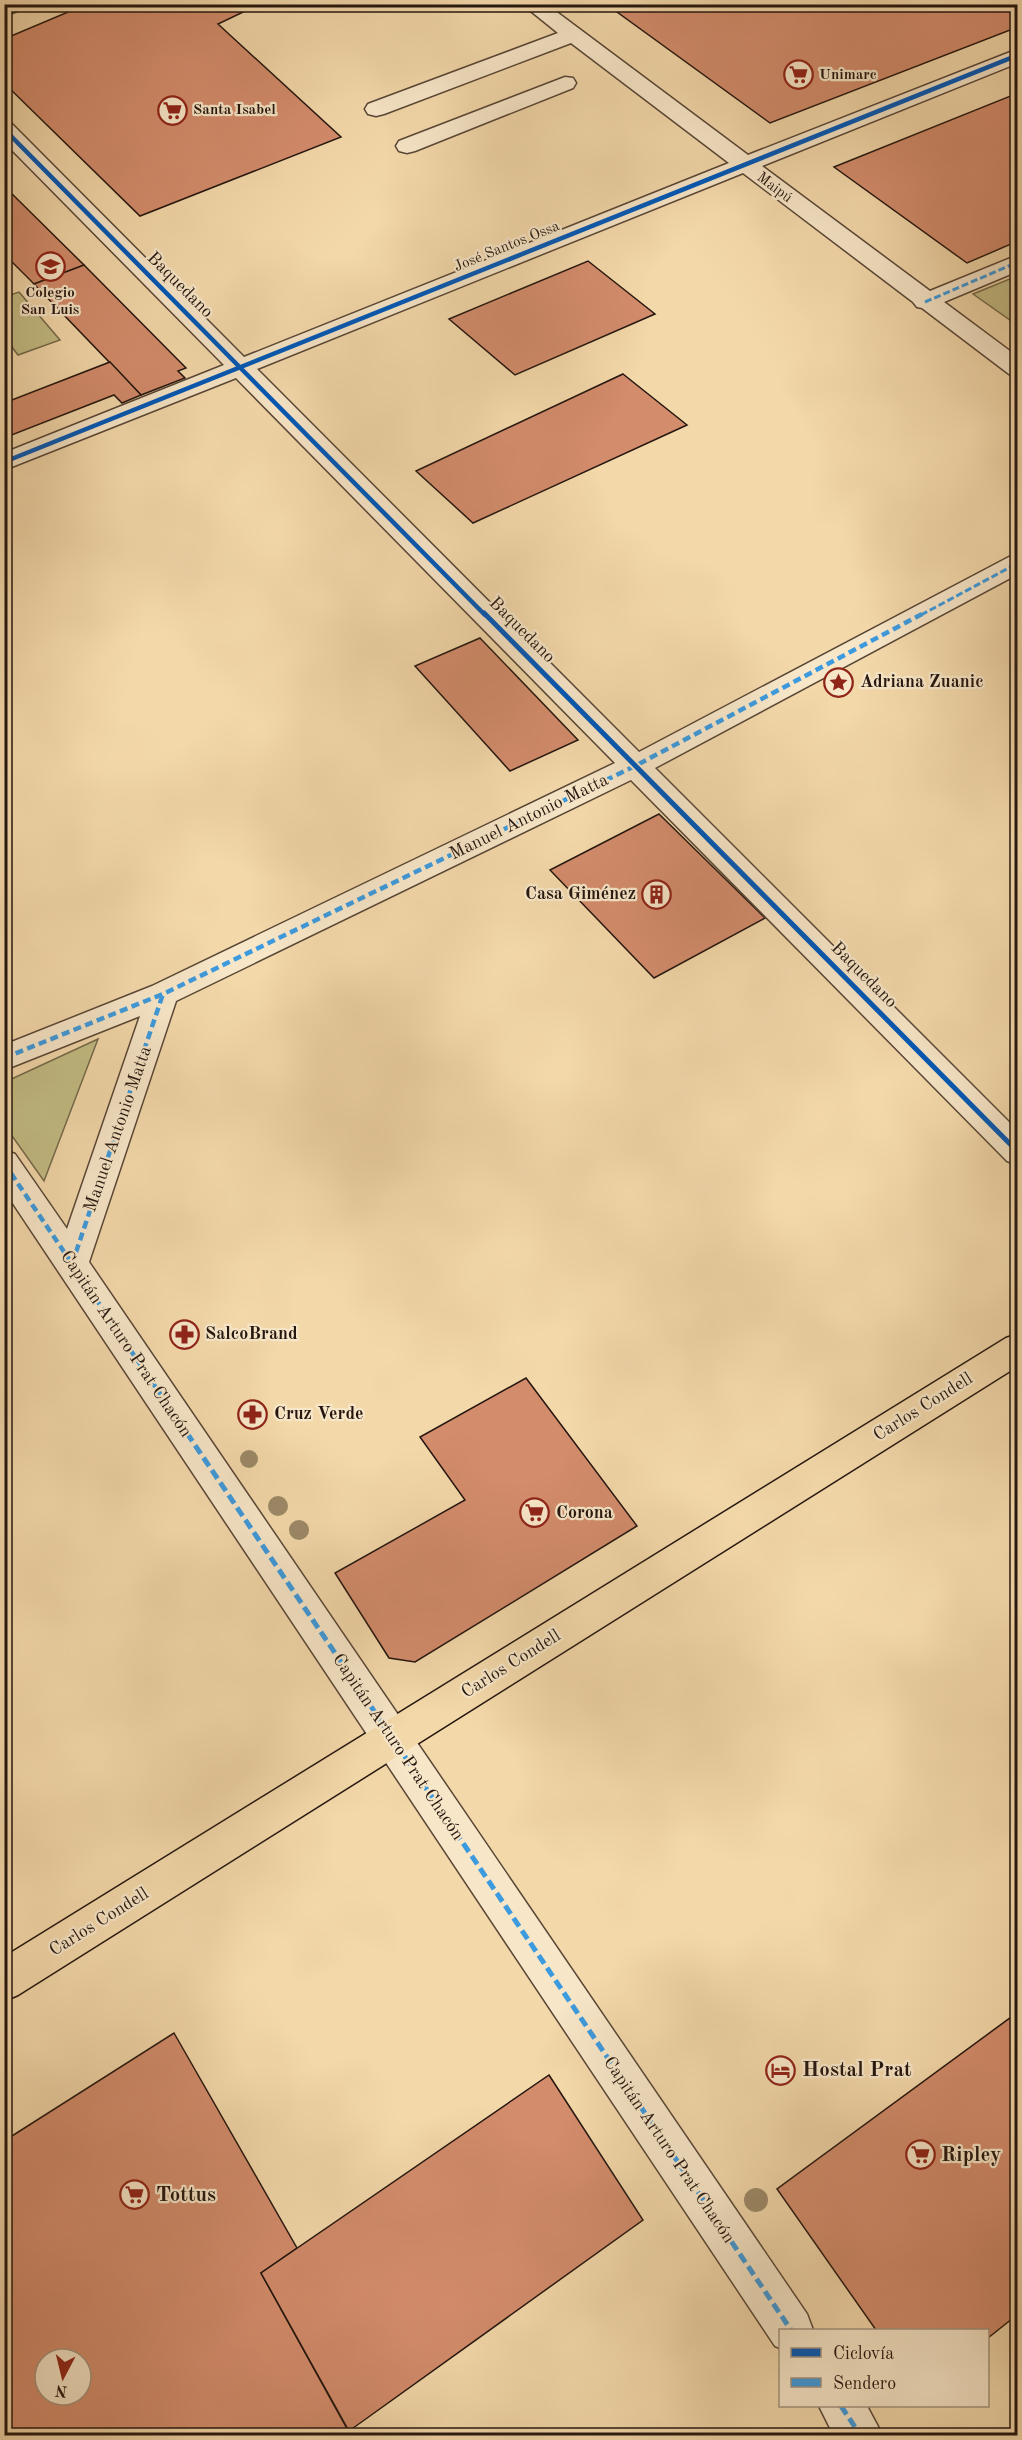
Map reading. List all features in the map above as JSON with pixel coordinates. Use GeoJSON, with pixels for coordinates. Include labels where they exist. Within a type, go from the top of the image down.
{"type":"FeatureCollection","features":[{"type":"Feature","properties":{"kind":"main road","name":"Carlos Condell"},"geometry":{"type":"LineString","coordinates":[[4,1981],[1017,1348]]}},
{"type":"Feature","properties":{"kind":"street"},"geometry":{"type":"LineString","coordinates":[[4,10],[18,4]]}},
{"type":"Feature","properties":{"kind":"street","name":"Maipú"},"geometry":{"type":"LineString","coordinates":[[532,4],[1017,369]]}},
{"type":"Feature","properties":{"kind":"street"},"geometry":{"type":"LineString","coordinates":[[407,146],[444,107],[573,35]]}},
{"type":"Feature","properties":{"kind":"street","name":"José Santos Ossa"},"geometry":{"type":"LineString","coordinates":[[4,462],[1017,55]]}},
{"type":"Feature","properties":{"kind":"street"},"geometry":{"type":"LineString","coordinates":[[375,109],[444,107],[565,83]]}},
{"type":"Feature","properties":{"kind":"street","name":"Baquedano"},"geometry":{"type":"LineString","coordinates":[[4,129],[1017,1152]]}},
{"type":"Feature","properties":{"kind":"street"},"geometry":{"type":"LineString","coordinates":[[925,302],[1017,261]]}},
{"type":"Feature","properties":{"kind":"street","name":"Manuel Antonio Matta"},"geometry":{"type":"LineString","coordinates":[[4,1058],[163,994],[635,766],[1017,563]]}},
{"type":"Feature","properties":{"kind":"street","name":"Manuel Antonio Matta"},"geometry":{"type":"LineString","coordinates":[[72,1264],[163,994]]}},
{"type":"Feature","properties":{"kind":"street","name":"Capitán Arturo Prat Chacón"},"geometry":{"type":"LineString","coordinates":[[4,1163],[790,2329]]}},
{"type":"Feature","properties":{"kind":"street"},"geometry":{"type":"LineString","coordinates":[[842,2407],[861,2436]]}},
{"type":"Feature","properties":{"kind":"shaded area"},"geometry":{"type":"Polygon","coordinates":[[[1017,276],[1017,325],[973,294],[1017,276]]]}},
{"type":"Feature","properties":{"kind":"shaded area"},"geometry":{"type":"Polygon","coordinates":[[[19,292],[60,340],[18,355],[5,338],[4,297],[19,292]]]}},
{"type":"Feature","properties":{"kind":"shaded area"},"geometry":{"type":"Polygon","coordinates":[[[98,1039],[44,1181],[5,1126],[5,1082],[98,1039]]]}},
{"type":"Feature","properties":{"kind":"building","name":"Santa Isabel"},"geometry":{"type":"Polygon","coordinates":[[[87,4],[260,4],[218,24],[341,137],[140,216],[4,83],[4,39],[87,4]]]}},
{"type":"Feature","properties":{"kind":"building","name":"Unimarc"},"geometry":{"type":"Polygon","coordinates":[[[606,4],[1018,4],[1018,27],[770,123],[606,4]]]}},
{"type":"Feature","properties":{"kind":"building"},"geometry":{"type":"Polygon","coordinates":[[[1018,93],[1018,241],[967,263],[834,167],[1018,93]]]}},
{"type":"Feature","properties":{"kind":"building"},"geometry":{"type":"Polygon","coordinates":[[[4,186],[84,265],[34,284],[4,254],[4,186]]]}},
{"type":"Feature","properties":{"kind":"building"},"geometry":{"type":"Polygon","coordinates":[[[588,261],[655,314],[515,375],[449,319],[588,261]]]}},
{"type":"Feature","properties":{"kind":"building"},"geometry":{"type":"Polygon","coordinates":[[[84,265],[186,368],[178,371],[185,378],[141,395],[34,284],[84,265]]]}},
{"type":"Feature","properties":{"kind":"building"},"geometry":{"type":"Polygon","coordinates":[[[110,362],[141,395],[122,403],[114,395],[4,438],[4,403],[110,362]]]}},
{"type":"Feature","properties":{"kind":"building"},"geometry":{"type":"Polygon","coordinates":[[[623,374],[687,425],[473,523],[416,471],[623,374]]]}},
{"type":"Feature","properties":{"kind":"building"},"geometry":{"type":"Polygon","coordinates":[[[480,638],[578,740],[510,771],[415,666],[480,638]]]}},
{"type":"Feature","properties":{"kind":"building","name":"Casa Giménez"},"geometry":{"type":"Polygon","coordinates":[[[659,814],[765,918],[654,978],[550,870],[659,814]]]}},
{"type":"Feature","properties":{"kind":"building","name":"Corona"},"geometry":{"type":"Polygon","coordinates":[[[526,1378],[637,1526],[415,1662],[389,1658],[335,1573],[465,1500],[420,1437],[526,1378]]]}},
{"type":"Feature","properties":{"kind":"building","name":"Ripley"},"geometry":{"type":"Polygon","coordinates":[[[1018,2012],[1018,2314],[989,2337],[989,2329],[875,2329],[777,2189],[1018,2012]]]}},
{"type":"Feature","properties":{"kind":"building","name":"Tottus"},"geometry":{"type":"Polygon","coordinates":[[[174,2033],[297,2248],[261,2273],[351,2436],[4,2436],[4,2141],[174,2033]]]}},
{"type":"Feature","properties":{"kind":"building"},"geometry":{"type":"Polygon","coordinates":[[[549,2075],[643,2220],[349,2431],[261,2273],[549,2075]]]}},
{"type":"Feature","properties":{"kind":"marked path"},"geometry":{"type":"LineString","coordinates":[[925,302],[1018,262]]}},
{"type":"Feature","properties":{"kind":"marked path"},"geometry":{"type":"LineString","coordinates":[[4,1058],[163,994],[635,766],[1018,563]]}},
{"type":"Feature","properties":{"kind":"marked path"},"geometry":{"type":"LineString","coordinates":[[72,1264],[163,994]]}},
{"type":"Feature","properties":{"kind":"marked path"},"geometry":{"type":"LineString","coordinates":[[4,1163],[790,2329]]}},
{"type":"Feature","properties":{"kind":"marked path"},"geometry":{"type":"LineString","coordinates":[[842,2407],[861,2436]]}},
{"type":"Feature","properties":{"kind":"cycle path"},"geometry":{"type":"LineString","coordinates":[[4,462],[1018,55]]}},
{"type":"Feature","properties":{"kind":"cycle path"},"geometry":{"type":"LineString","coordinates":[[4,129],[1018,1152]]}},
{"type":"Feature","properties":{"kind":"place","name":"Unimarc"},"geometry":{"type":"Point","coordinates":[798,75]}},
{"type":"Feature","properties":{"kind":"place","name":"Santa Isabel"},"geometry":{"type":"Point","coordinates":[172,110]}},
{"type":"Feature","properties":{"kind":"place","name":"Colegio San Luis"},"geometry":{"type":"Point","coordinates":[50,266]}},
{"type":"Feature","properties":{"kind":"place","name":"Adriana Zuanic"},"geometry":{"type":"Point","coordinates":[839,682]}},
{"type":"Feature","properties":{"kind":"place","name":"Casa Giménez"},"geometry":{"type":"Point","coordinates":[657,894]}},
{"type":"Feature","properties":{"kind":"place","name":"SalcoBrand"},"geometry":{"type":"Point","coordinates":[184,1334]}},
{"type":"Feature","properties":{"kind":"place","name":"Cruz Verde"},"geometry":{"type":"Point","coordinates":[253,1414]}},
{"type":"Feature","properties":{"kind":"place","name":"Corona"},"geometry":{"type":"Point","coordinates":[535,1513]}},
{"type":"Feature","properties":{"kind":"place","name":"Hostal Prat"},"geometry":{"type":"Point","coordinates":[781,2070]}},
{"type":"Feature","properties":{"kind":"place","name":"Ripley"},"geometry":{"type":"Point","coordinates":[920,2155]}},
{"type":"Feature","properties":{"kind":"place","name":"Tottus"},"geometry":{"type":"Point","coordinates":[135,2195]}}]}
